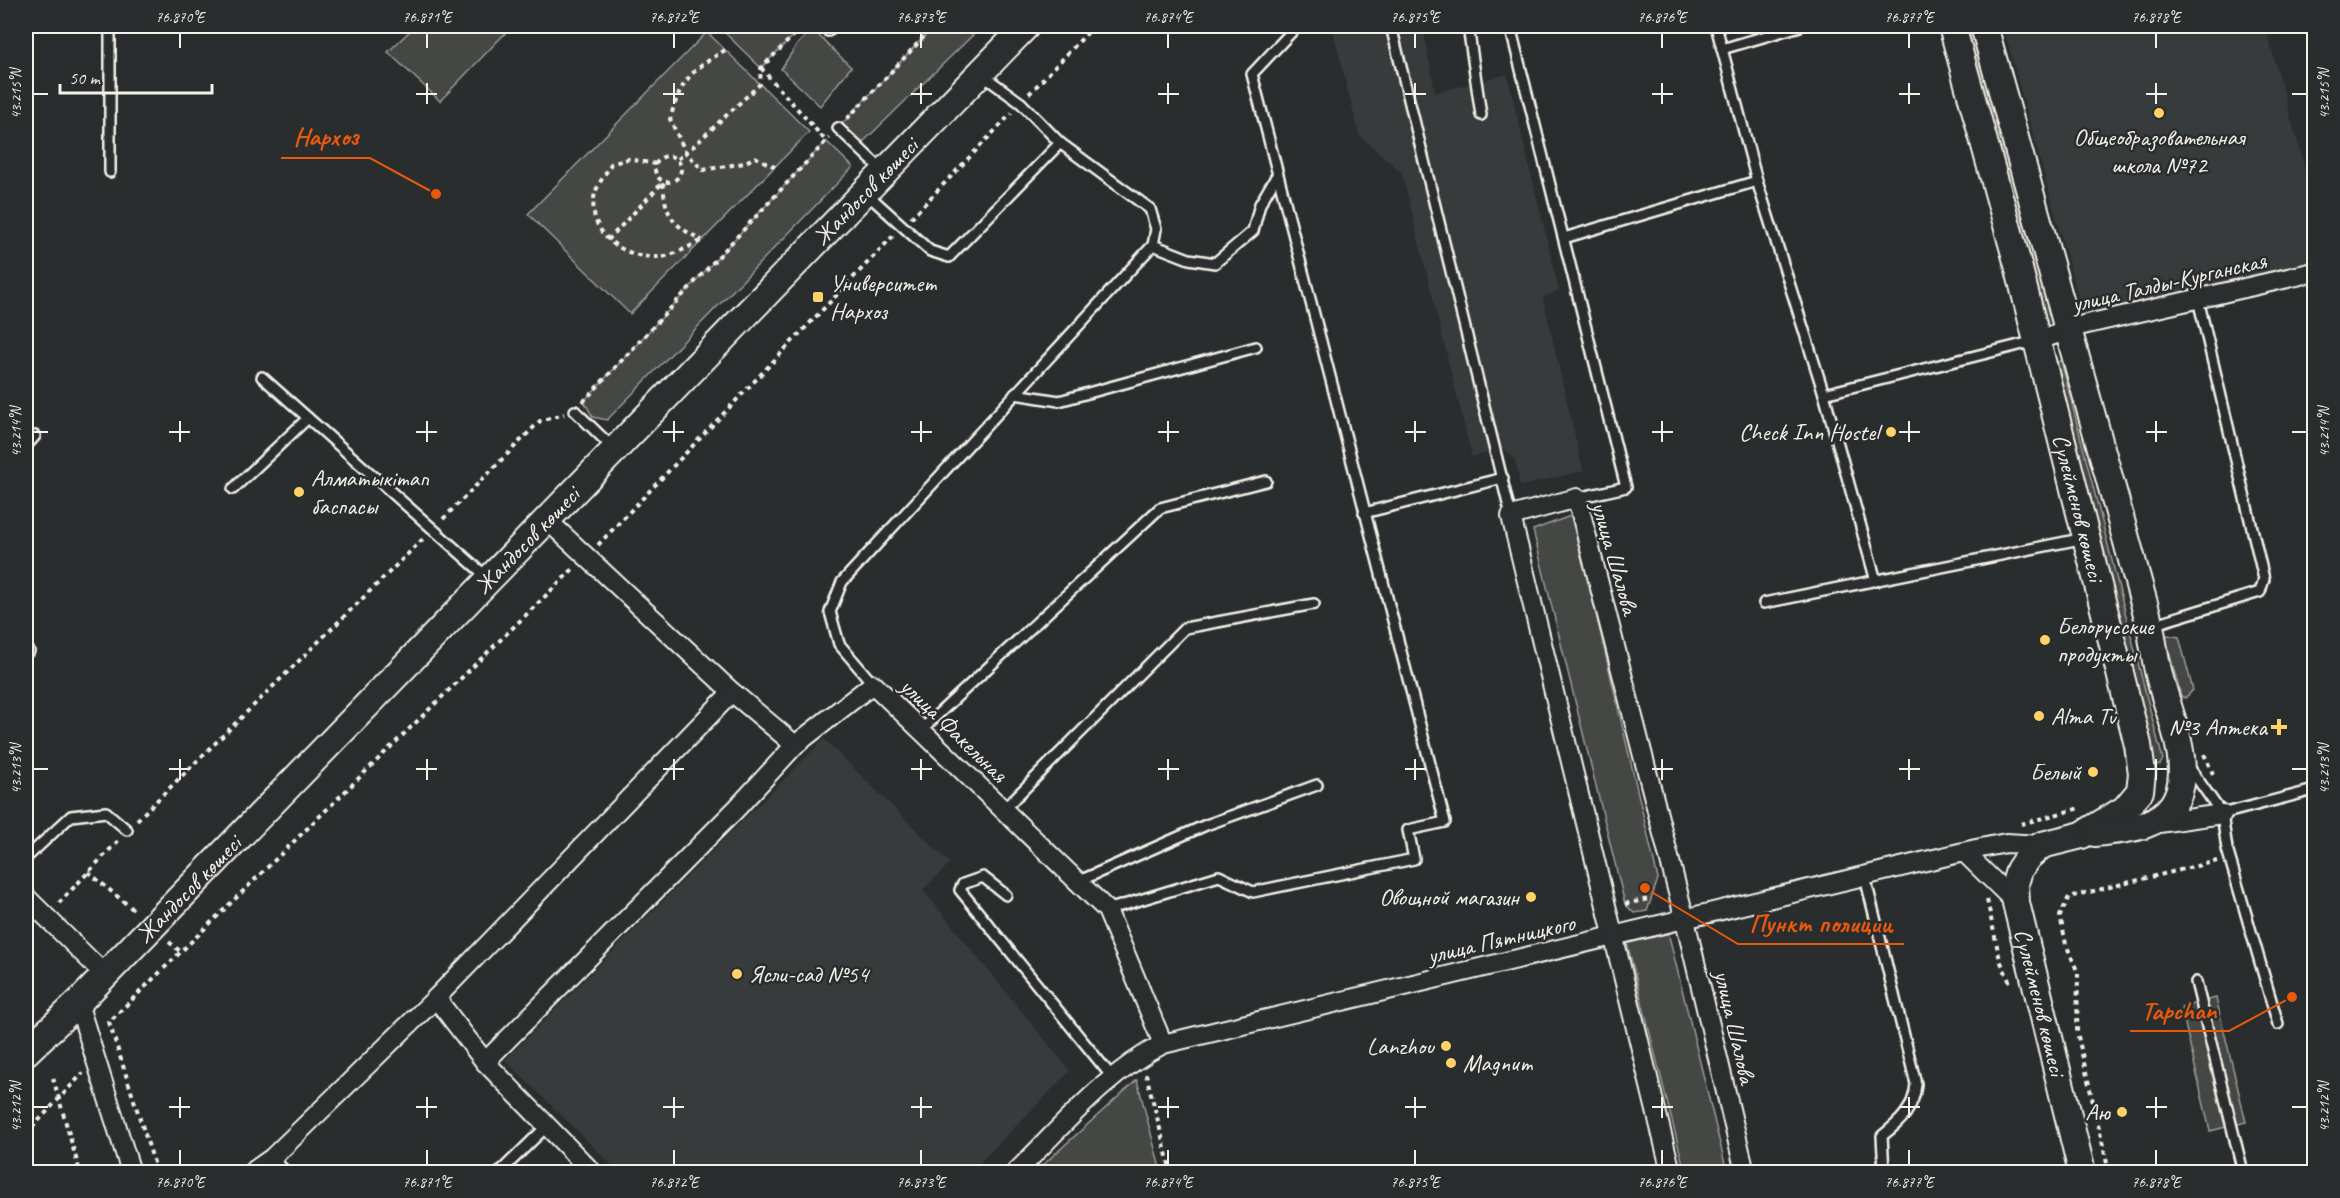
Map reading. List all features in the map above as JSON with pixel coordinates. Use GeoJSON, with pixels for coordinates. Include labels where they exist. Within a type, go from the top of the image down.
{"type":"FeatureCollection","features":[{"type":"Feature","properties":{"kind":"street","name":"Жандосов көшесі"},"geometry":{"type":"LineString","coordinates":[[26,1052],[78,1003],[1026,26]]}},
{"type":"Feature","properties":{"kind":"street","name":"Сүлейменов көшесі"},"geometry":{"type":"LineString","coordinates":[[1952,26],[2036,341],[2138,745],[2142,773],[2140,791],[2125,809],[2082,836],[2042,845],[2019,870],[2015,884],[2016,903],[2082,1173]]}},
{"type":"Feature","properties":{"kind":"street","name":"Сүлейменов көшесі"},"geometry":{"type":"LineString","coordinates":[[1984,26],[2150,625],[2159,675],[2182,752],[2178,797],[2168,811],[2145,825]]}},
{"type":"Feature","properties":{"kind":"street","name":"улица Талды-Курганская"},"geometry":{"type":"LineString","coordinates":[[2036,341],[2314,272]]}},
{"type":"Feature","properties":{"kind":"street","name":"улица Шалова"},"geometry":{"type":"LineString","coordinates":[[1511,516],[1577,498],[1685,920],[1745,1173]]}},
{"type":"Feature","properties":{"kind":"street"},"geometry":{"type":"LineString","coordinates":[[1511,516],[1671,1173]]}},
{"type":"Feature","properties":{"kind":"street"},"geometry":{"type":"LineString","coordinates":[[547,520],[732,692],[795,745]]}},
{"type":"Feature","properties":{"kind":"street","name":"улица Факельная"},"geometry":{"type":"LineString","coordinates":[[485,1062],[737,808],[795,745],[873,684],[1107,910],[1163,1044]]}},
{"type":"Feature","properties":{"kind":"street"},"geometry":{"type":"LineString","coordinates":[[252,1173],[272,1158],[436,998],[732,692]]}},
{"type":"Feature","properties":{"kind":"street"},"geometry":{"type":"LineString","coordinates":[[2082,836],[2222,814]]}},
{"type":"Feature","properties":{"kind":"street","name":"улица Пятницкого"},"geometry":{"type":"LineString","coordinates":[[1016,1173],[1112,1077],[1141,1056],[1163,1044],[1964,852],[2006,843],[2042,845]]}},
{"type":"Feature","properties":{"kind":"street"},"geometry":{"type":"LineString","coordinates":[[1964,852],[2016,903]]}},
{"type":"Feature","properties":{"kind":"street"},"geometry":{"type":"LineString","coordinates":[[26,897],[105,975]]}},
{"type":"Feature","properties":{"kind":"street"},"geometry":{"type":"LineString","coordinates":[[436,998],[485,1062],[592,1173]]}},
{"type":"Feature","properties":{"kind":"street"},"geometry":{"type":"LineString","coordinates":[[78,1003],[131,1173]]}},
{"type":"Feature","properties":{"kind":"lane"},"geometry":{"type":"LineString","coordinates":[[110,26],[110,171]]}},
{"type":"Feature","properties":{"kind":"lane"},"geometry":{"type":"LineString","coordinates":[[1107,910],[1219,876],[1253,892],[1414,859],[1408,830],[1445,822],[1251,74],[1297,26]]}},
{"type":"Feature","properties":{"kind":"lane"},"geometry":{"type":"LineString","coordinates":[[1391,26],[1511,516]]}},
{"type":"Feature","properties":{"kind":"lane"},"geometry":{"type":"LineString","coordinates":[[1468,26],[1481,116]]}},
{"type":"Feature","properties":{"kind":"lane"},"geometry":{"type":"LineString","coordinates":[[1510,26],[1626,487],[1577,498]]}},
{"type":"Feature","properties":{"kind":"lane"},"geometry":{"type":"LineString","coordinates":[[1716,26],[1757,181],[1824,394],[1876,581]]}},
{"type":"Feature","properties":{"kind":"lane"},"geometry":{"type":"LineString","coordinates":[[1722,49],[1800,26]]}},
{"type":"Feature","properties":{"kind":"lane"},"geometry":{"type":"LineString","coordinates":[[873,684],[839,644],[830,612],[842,582],[1153,245],[1156,229],[1149,209],[1060,143],[1021,103],[980,73]]}},
{"type":"Feature","properties":{"kind":"lane"},"geometry":{"type":"LineString","coordinates":[[838,128],[884,171]]}},
{"type":"Feature","properties":{"kind":"lane"},"geometry":{"type":"LineString","coordinates":[[864,192],[930,250],[949,257],[1060,143]]}},
{"type":"Feature","properties":{"kind":"lane"},"geometry":{"type":"LineString","coordinates":[[1153,245],[1189,259],[1215,263],[1252,231],[1260,204],[1277,175]]}},
{"type":"Feature","properties":{"kind":"lane"},"geometry":{"type":"LineString","coordinates":[[1564,238],[1757,181]]}},
{"type":"Feature","properties":{"kind":"lane"},"geometry":{"type":"LineString","coordinates":[[2150,625],[2260,592],[2264,579],[2198,299]]}},
{"type":"Feature","properties":{"kind":"lane"},"geometry":{"type":"LineString","coordinates":[[1824,394],[2036,341]]}},
{"type":"Feature","properties":{"kind":"lane"},"geometry":{"type":"LineString","coordinates":[[1015,394],[1059,401],[1256,347]]}},
{"type":"Feature","properties":{"kind":"lane"},"geometry":{"type":"LineString","coordinates":[[262,376],[489,578]]}},
{"type":"Feature","properties":{"kind":"lane"},"geometry":{"type":"LineString","coordinates":[[575,411],[615,449]]}},
{"type":"Feature","properties":{"kind":"lane"},"geometry":{"type":"LineString","coordinates":[[233,489],[308,418]]}},
{"type":"Feature","properties":{"kind":"lane"},"geometry":{"type":"LineString","coordinates":[[26,446],[35,436]]}},
{"type":"Feature","properties":{"kind":"lane"},"geometry":{"type":"LineString","coordinates":[[1364,513],[1503,478]]}},
{"type":"Feature","properties":{"kind":"lane"},"geometry":{"type":"LineString","coordinates":[[921,730],[1160,508],[1266,480]]}},
{"type":"Feature","properties":{"kind":"lane"},"geometry":{"type":"LineString","coordinates":[[1764,603],[2086,538]]}},
{"type":"Feature","properties":{"kind":"lane"},"geometry":{"type":"LineString","coordinates":[[1003,810],[1185,628],[1314,604]]}},
{"type":"Feature","properties":{"kind":"lane"},"geometry":{"type":"LineString","coordinates":[[2182,752],[2193,777],[2222,814],[2227,849],[2278,1024]]}},
{"type":"Feature","properties":{"kind":"lane"},"geometry":{"type":"LineString","coordinates":[[1077,882],[1206,825],[1317,785]]}},
{"type":"Feature","properties":{"kind":"lane"},"geometry":{"type":"LineString","coordinates":[[2222,814],[2314,790]]}},
{"type":"Feature","properties":{"kind":"lane"},"geometry":{"type":"LineString","coordinates":[[26,858],[71,816],[106,812],[127,830]]}},
{"type":"Feature","properties":{"kind":"lane"},"geometry":{"type":"LineString","coordinates":[[1006,895],[983,877],[963,884],[960,890],[1112,1077]]}},
{"type":"Feature","properties":{"kind":"lane"},"geometry":{"type":"LineString","coordinates":[[1865,877],[1917,1084],[1914,1102],[1900,1122],[1882,1136],[1884,1173]]}},
{"type":"Feature","properties":{"kind":"lane"},"geometry":{"type":"LineString","coordinates":[[2196,982],[2243,1173]]}},
{"type":"Feature","properties":{"kind":"lane"},"geometry":{"type":"LineString","coordinates":[[500,1173],[547,1126]]}},
{"type":"Feature","properties":{"kind":"lane"},"geometry":{"type":"LineString","coordinates":[[272,1158],[286,1173]]}},
{"type":"Feature","properties":{"kind":"path"},"geometry":{"type":"LineString","coordinates":[[678,159],[760,84],[761,68],[803,26]]}},
{"type":"Feature","properties":{"kind":"path"},"geometry":{"type":"LineString","coordinates":[[26,937],[127,830],[540,421],[575,411],[934,26]]}},
{"type":"Feature","properties":{"kind":"path"},"geometry":{"type":"LineString","coordinates":[[157,1173],[109,1022],[586,556],[1094,26]]}},
{"type":"Feature","properties":{"kind":"path"},"geometry":{"type":"LineString","coordinates":[[725,50],[694,69],[679,90],[670,119],[686,153],[703,171],[744,163],[755,157],[775,167]]}},
{"type":"Feature","properties":{"kind":"path"},"geometry":{"type":"LineString","coordinates":[[761,68],[826,141]]}},
{"type":"Feature","properties":{"kind":"path"},"geometry":{"type":"LineString","coordinates":[[608,240],[663,182],[672,182],[680,176],[682,167],[678,159],[666,156],[656,164],[628,159],[611,164],[596,193],[595,219],[602,235],[608,240],[625,250],[660,257],[703,240],[680,229],[671,218],[663,182],[657,176],[656,164]]}},
{"type":"Feature","properties":{"kind":"path"},"geometry":{"type":"LineString","coordinates":[[2011,826],[2088,804]]}},
{"type":"Feature","properties":{"kind":"path"},"geometry":{"type":"LineString","coordinates":[[2109,1173],[2077,1032],[2078,973],[2066,944],[2060,916],[2069,897],[2216,862],[2227,849]]}},
{"type":"Feature","properties":{"kind":"path"},"geometry":{"type":"LineString","coordinates":[[88,872],[135,911]]}},
{"type":"Feature","properties":{"kind":"path"},"geometry":{"type":"LineString","coordinates":[[1624,904],[1649,899]]}},
{"type":"Feature","properties":{"kind":"path"},"geometry":{"type":"LineString","coordinates":[[164,937],[181,952]]}},
{"type":"Feature","properties":{"kind":"path"},"geometry":{"type":"LineString","coordinates":[[1141,1056],[1171,1173]]}},
{"type":"Feature","properties":{"kind":"path"},"geometry":{"type":"LineString","coordinates":[[53,1078],[80,1173]]}},
{"type":"Feature","properties":{"kind":"path"},"geometry":{"type":"LineString","coordinates":[[26,1134],[59,1099]]}},
{"type":"Feature","properties":{"kind":"shaded area"},"geometry":{"type":"Polygon","coordinates":[[[415,26],[512,26],[440,101],[388,52],[415,26]]]}},
{"type":"Feature","properties":{"kind":"shaded area"},"geometry":{"type":"Polygon","coordinates":[[[718,26],[803,26],[761,68],[718,26]]]}},
{"type":"Feature","properties":{"kind":"shaded area"},"geometry":{"type":"Polygon","coordinates":[[[934,26],[982,26],[858,147],[838,128],[934,26]]]}},
{"type":"Feature","properties":{"kind":"shaded area"},"geometry":{"type":"Polygon","coordinates":[[[1332,26],[1423,26],[1435,93],[1507,74],[1559,290],[1543,298],[1583,471],[1520,486],[1515,459],[1502,448],[1472,457],[1402,173],[1359,135],[1332,26]]]}},
{"type":"Feature","properties":{"kind":"shaded area"},"geometry":{"type":"Polygon","coordinates":[[[1960,26],[1977,26],[2056,325],[2039,329],[1960,26]]]}},
{"type":"Feature","properties":{"kind":"shaded area","name":"Общеобразовательная школа №72"},"geometry":{"type":"Polygon","coordinates":[[[2003,26],[2265,26],[2314,200],[2314,263],[2083,315],[2003,26]]]}},
{"type":"Feature","properties":{"kind":"shaded area"},"geometry":{"type":"Polygon","coordinates":[[[812,29],[851,67],[820,106],[781,69],[796,46],[812,29]]]}},
{"type":"Feature","properties":{"kind":"shaded area"},"geometry":{"type":"Polygon","coordinates":[[[707,32],[809,132],[630,314],[528,214],[707,32]]]}},
{"type":"Feature","properties":{"kind":"shaded area"},"geometry":{"type":"Polygon","coordinates":[[[826,141],[853,167],[607,420],[593,417],[584,401],[826,141]]]}},
{"type":"Feature","properties":{"kind":"shaded area"},"geometry":{"type":"Polygon","coordinates":[[[2061,361],[2163,759],[2160,765],[2151,767],[2044,365],[2061,361]]]}},
{"type":"Feature","properties":{"kind":"shaded area"},"geometry":{"type":"Polygon","coordinates":[[[1573,515],[1658,879],[1647,911],[1634,913],[1625,904],[1533,530],[1573,515]]]}},
{"type":"Feature","properties":{"kind":"shaded area"},"geometry":{"type":"Polygon","coordinates":[[[2167,635],[2179,637],[2193,690],[2185,698],[2181,696],[2165,637],[2167,635]]]}},
{"type":"Feature","properties":{"kind":"shaded area"},"geometry":{"type":"Polygon","coordinates":[[[824,739],[950,863],[923,890],[1070,1071],[971,1172],[619,1172],[505,1060],[824,739]]]}},
{"type":"Feature","properties":{"kind":"shaded area"},"geometry":{"type":"Polygon","coordinates":[[[1668,932],[1727,1172],[1685,1172],[1627,943],[1668,932]]]}},
{"type":"Feature","properties":{"kind":"shaded area"},"geometry":{"type":"Polygon","coordinates":[[[2216,998],[2246,1122],[2210,1131],[2181,1007],[2216,998]]]}},
{"type":"Feature","properties":{"kind":"shaded area"},"geometry":{"type":"Polygon","coordinates":[[[1137,1080],[1161,1172],[1035,1172],[1137,1080]]]}},
{"type":"Feature","properties":{"kind":"place","name":"Общеобразовательная школа №72"},"geometry":{"type":"Point","coordinates":[2159,113]}},
{"type":"Feature","properties":{"kind":"place","name":"Нархоз"},"geometry":{"type":"Point","coordinates":[436,194]}},
{"type":"Feature","properties":{"kind":"place","name":"Университет Нархоз"},"geometry":{"type":"Point","coordinates":[818,297]}},
{"type":"Feature","properties":{"kind":"place","name":"Check Inn Hostel"},"geometry":{"type":"Point","coordinates":[1891,432]}},
{"type":"Feature","properties":{"kind":"place","name":"Алматыкітап баспасы"},"geometry":{"type":"Point","coordinates":[299,492]}},
{"type":"Feature","properties":{"kind":"place","name":"Белорусские продукты"},"geometry":{"type":"Point","coordinates":[2045,640]}},
{"type":"Feature","properties":{"kind":"place","name":"Alma Tv"},"geometry":{"type":"Point","coordinates":[2039,716]}},
{"type":"Feature","properties":{"kind":"place","name":"№3 Аптека"},"geometry":{"type":"Point","coordinates":[2279,727]}},
{"type":"Feature","properties":{"kind":"place","name":"Белый"},"geometry":{"type":"Point","coordinates":[2093,772]}},
{"type":"Feature","properties":{"kind":"place","name":"Пункт полиции"},"geometry":{"type":"Point","coordinates":[1645,888]}},
{"type":"Feature","properties":{"kind":"place","name":"Овощной магазин"},"geometry":{"type":"Point","coordinates":[1531,897]}},
{"type":"Feature","properties":{"kind":"place","name":"Ясли-сад №54"},"geometry":{"type":"Point","coordinates":[737,974]}},
{"type":"Feature","properties":{"kind":"place","name":"Tapchan"},"geometry":{"type":"Point","coordinates":[2292,997]}},
{"type":"Feature","properties":{"kind":"place","name":"Lanzhou"},"geometry":{"type":"Point","coordinates":[1446,1046]}},
{"type":"Feature","properties":{"kind":"place","name":"Magnum"},"geometry":{"type":"Point","coordinates":[1451,1063]}},
{"type":"Feature","properties":{"kind":"place","name":"Аю"},"geometry":{"type":"Point","coordinates":[2122,1112]}}]}
